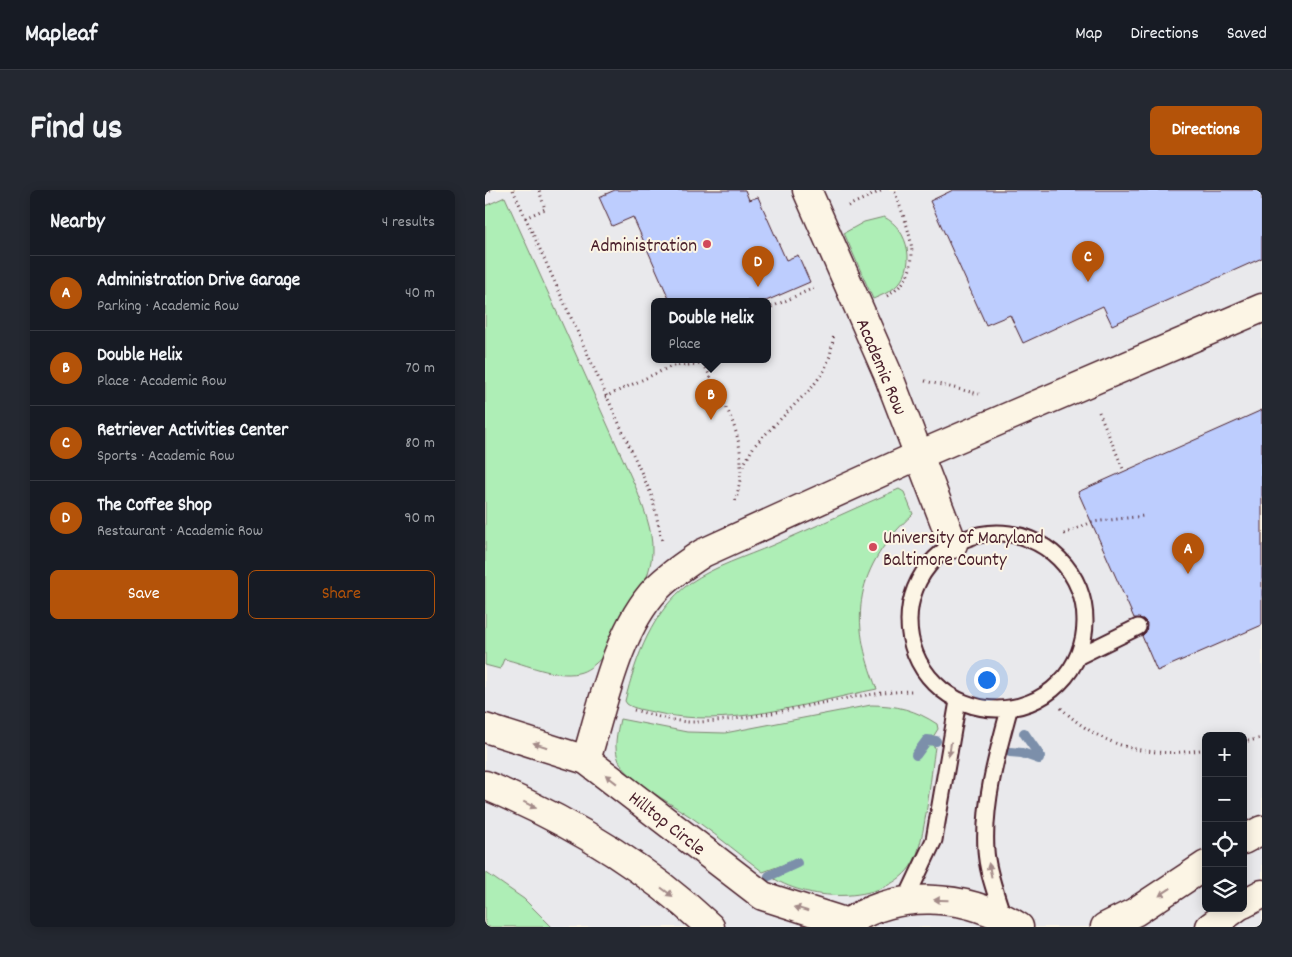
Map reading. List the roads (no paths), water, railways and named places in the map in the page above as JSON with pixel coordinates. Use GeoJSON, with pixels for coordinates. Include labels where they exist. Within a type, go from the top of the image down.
{"type":"FeatureCollection","features":[{"type":"Feature","properties":{"kind":"street","name":"Academic Row"},"geometry":{"type":"LineString","coordinates":[[807,190],[887,372],[953,544]]}},
{"type":"Feature","properties":{"kind":"street"},"geometry":{"type":"LineString","coordinates":[[587,760],[615,664],[637,615],[656,589],[673,572],[703,553],[919,455],[1262,308]]}},
{"type":"Feature","properties":{"kind":"street","name":"Hilltop Circle"},"geometry":{"type":"LineString","coordinates":[[485,728],[587,760],[763,896],[845,925]]}},
{"type":"Feature","properties":{"kind":"street"},"geometry":{"type":"LineString","coordinates":[[485,785],[557,819],[623,859],[695,913],[710,927]]}},
{"type":"Feature","properties":{"kind":"street"},"geometry":{"type":"LineString","coordinates":[[1247,838],[1262,830]]}},
{"type":"Feature","properties":{"kind":"street"},"geometry":{"type":"LineString","coordinates":[[1105,927],[1135,912],[1203,867]]}},
{"type":"Feature","properties":{"kind":"street"},"geometry":{"type":"LineString","coordinates":[[1247,902],[1262,894]]}},
{"type":"Feature","properties":{"kind":"street"},"geometry":{"type":"LineString","coordinates":[[845,925],[875,909],[905,901],[943,899],[971,904],[1011,922]]}},
{"type":"Feature","properties":{"kind":"street"},"geometry":{"type":"LineString","coordinates":[[1210,927],[1231,912]]}},
{"type":"Feature","properties":{"kind":"lane"},"geometry":{"type":"LineString","coordinates":[[1001,532],[1024,536],[1047,547],[1065,564],[1078,584],[1085,608],[1085,632],[1079,656],[1067,676],[1050,692],[1031,703],[1009,710],[982,709],[958,701],[939,689],[920,668],[910,641],[908,613],[915,586],[931,561],[953,544],[976,535],[1001,532]]}},
{"type":"Feature","properties":{"kind":"lane"},"geometry":{"type":"LineString","coordinates":[[1079,656],[1138,627]]}},
{"type":"Feature","properties":{"kind":"lane"},"geometry":{"type":"LineString","coordinates":[[905,901],[934,840],[958,701]]}},
{"type":"Feature","properties":{"kind":"lane"},"geometry":{"type":"LineString","coordinates":[[1009,710],[994,775],[987,824],[986,851],[1011,922]]}},
{"type":"Feature","properties":{"kind":"waterway"},"geometry":{"type":"LineString","coordinates":[[1024,733],[1040,756]]}},
{"type":"Feature","properties":{"kind":"waterway"},"geometry":{"type":"LineString","coordinates":[[916,755],[927,740],[936,741]]}},
{"type":"Feature","properties":{"kind":"waterway"},"geometry":{"type":"LineString","coordinates":[[1010,752],[1022,753],[1039,759]]}},
{"type":"Feature","properties":{"kind":"waterway"},"geometry":{"type":"LineString","coordinates":[[769,876],[797,863]]}},
{"type":"Feature","properties":{"kind":"place","name":"Administration"},"geometry":{"type":"Point","coordinates":[707,244]}},
{"type":"Feature","properties":{"kind":"place","name":"Retriever Activities Center"},"geometry":{"type":"Point","coordinates":[1088,282]}},
{"type":"Feature","properties":{"kind":"place","name":"The Coffee Shop"},"geometry":{"type":"Point","coordinates":[758,287]}},
{"type":"Feature","properties":{"kind":"place","name":"Double Helix"},"geometry":{"type":"Point","coordinates":[711,420]}},
{"type":"Feature","properties":{"kind":"place","name":"University of Maryland Baltimore County"},"geometry":{"type":"Point","coordinates":[873,547]}},
{"type":"Feature","properties":{"kind":"place","name":"Administration Drive Garage"},"geometry":{"type":"Point","coordinates":[1188,574]}}]}
